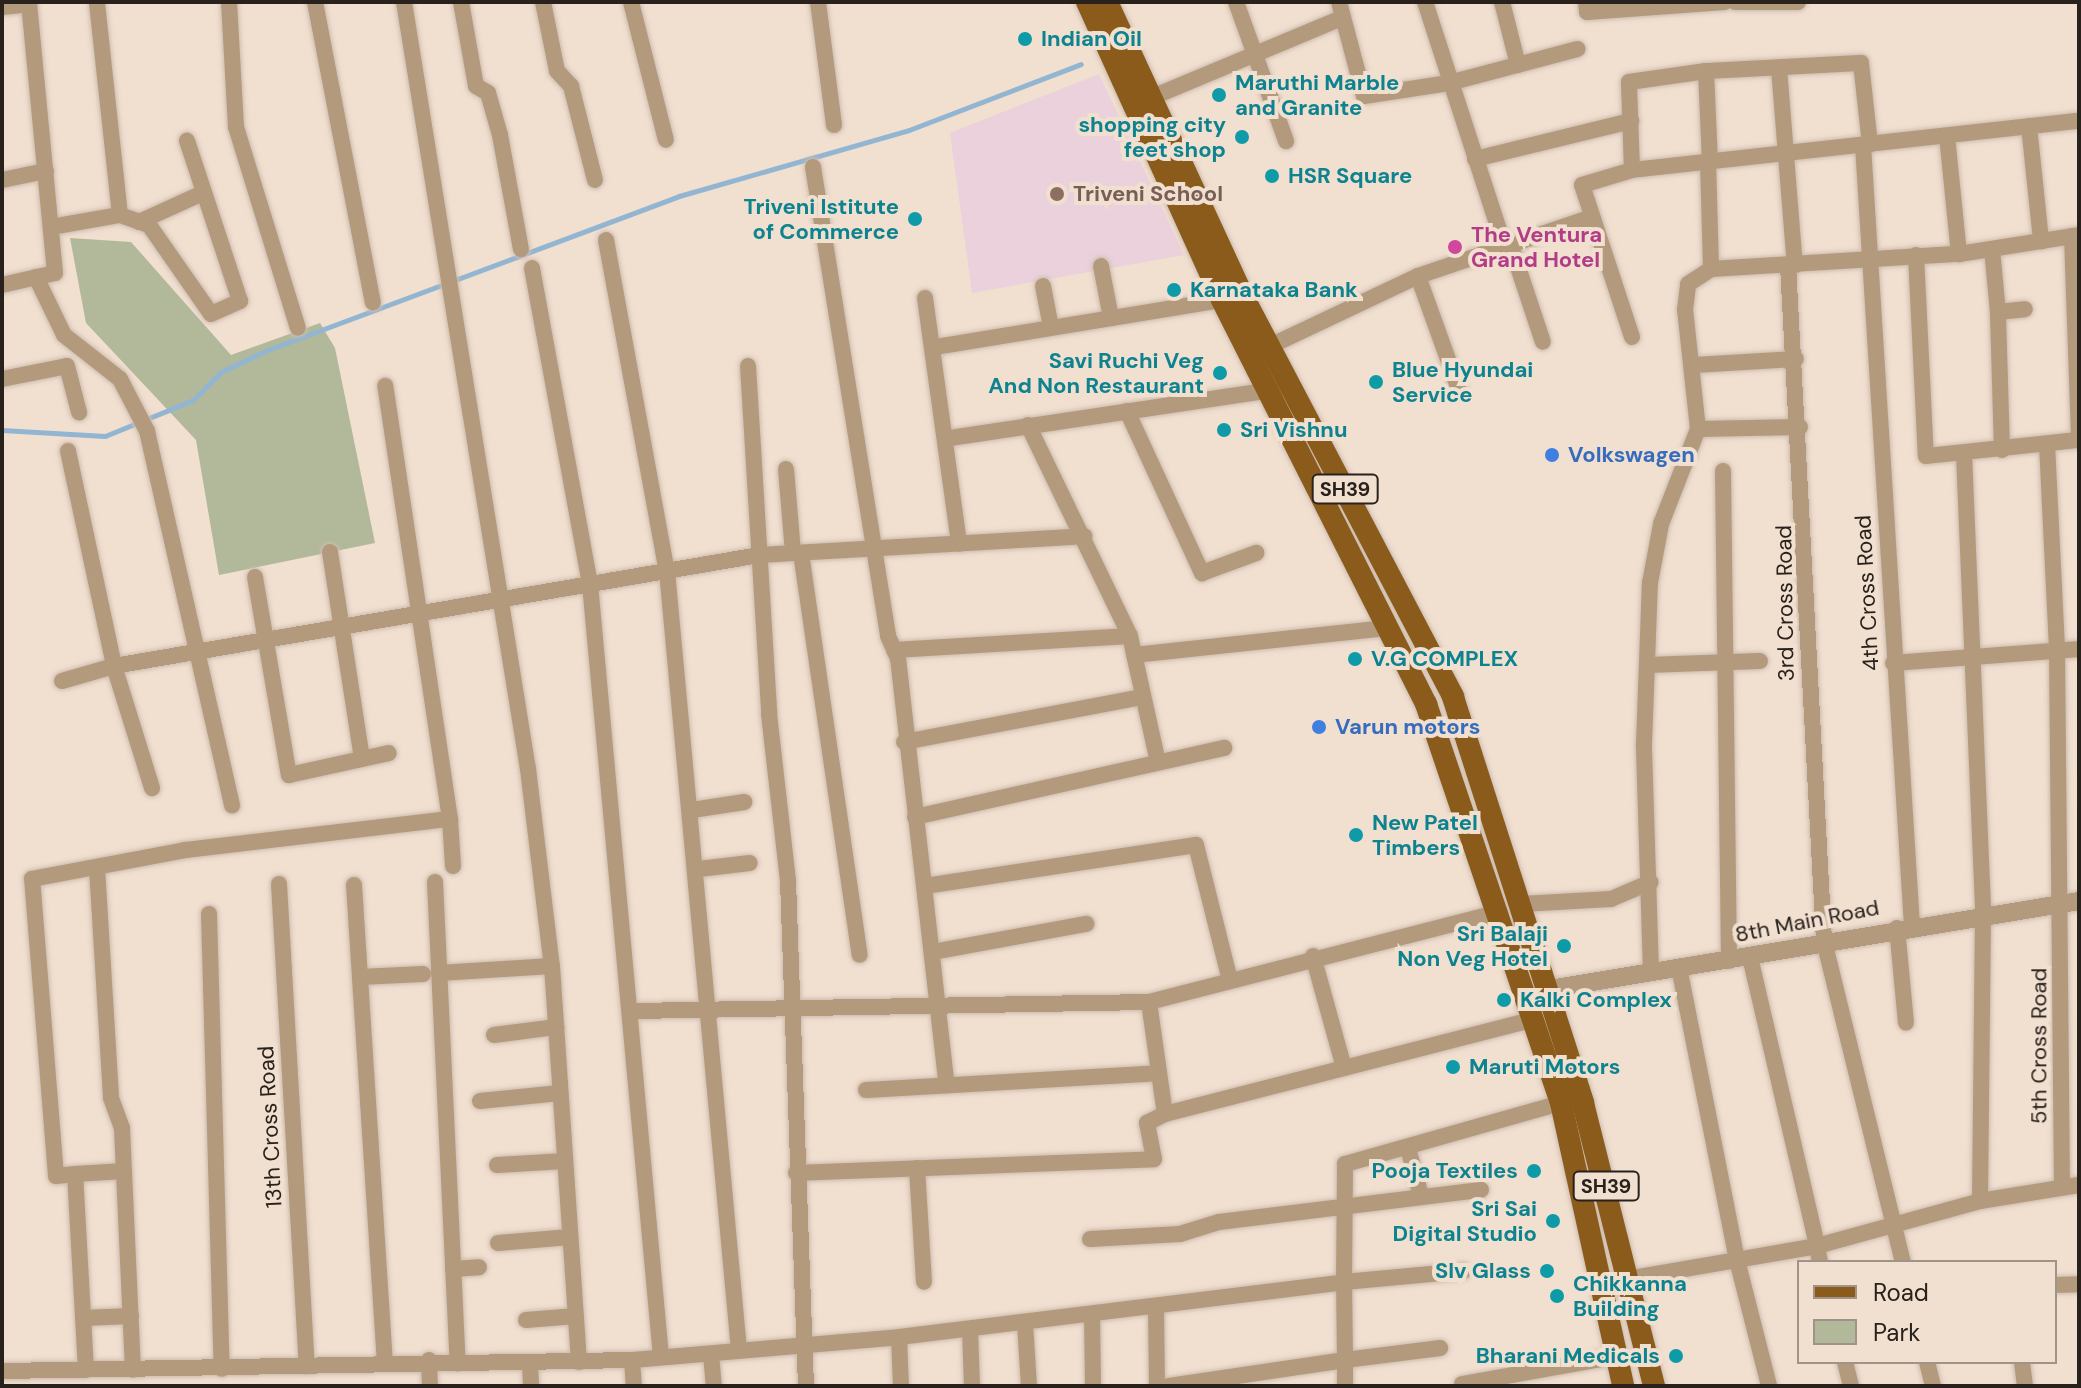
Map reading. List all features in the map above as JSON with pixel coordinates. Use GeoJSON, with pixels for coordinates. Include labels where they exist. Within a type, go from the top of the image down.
{"type":"FeatureCollection","features":[{"type":"Feature","properties":{"kind":"main road"},"geometry":{"type":"LineString","coordinates":[[1087,2],[1143,101],[1222,300],[1280,388],[1387,628],[1426,704],[1510,908],[1531,1020],[1561,1103],[1603,1283],[1623,1386]]}},
{"type":"Feature","properties":{"kind":"main road","name":"SH39"},"geometry":{"type":"LineString","coordinates":[[1107,2],[1143,101],[1268,347],[1280,388],[1453,697],[1510,908],[1544,990],[1632,1280],[1654,1386]]}},
{"type":"Feature","properties":{"kind":"street"},"geometry":{"type":"LineString","coordinates":[[97,2],[120,215]]}},
{"type":"Feature","properties":{"kind":"street"},"geometry":{"type":"LineString","coordinates":[[229,2],[236,127],[298,328]]}},
{"type":"Feature","properties":{"kind":"street"},"geometry":{"type":"LineString","coordinates":[[315,2],[373,302]]}},
{"type":"Feature","properties":{"kind":"street"},"geometry":{"type":"LineString","coordinates":[[404,2],[504,599],[552,966],[579,1362]]}},
{"type":"Feature","properties":{"kind":"street"},"geometry":{"type":"LineString","coordinates":[[461,2],[476,86],[488,93],[500,135],[521,249]]}},
{"type":"Feature","properties":{"kind":"street"},"geometry":{"type":"LineString","coordinates":[[543,2],[557,71],[571,86],[595,180]]}},
{"type":"Feature","properties":{"kind":"street"},"geometry":{"type":"LineString","coordinates":[[631,2],[666,140]]}},
{"type":"Feature","properties":{"kind":"street"},"geometry":{"type":"LineString","coordinates":[[818,2],[834,125]]}},
{"type":"Feature","properties":{"kind":"street"},"geometry":{"type":"LineString","coordinates":[[1236,2],[1286,141]]}},
{"type":"Feature","properties":{"kind":"street"},"geometry":{"type":"LineString","coordinates":[[1425,2],[1475,159],[1543,342]]}},
{"type":"Feature","properties":{"kind":"street"},"geometry":{"type":"LineString","coordinates":[[1502,2],[1518,65]]}},
{"type":"Feature","properties":{"kind":"street"},"geometry":{"type":"LineString","coordinates":[[1586,2],[1587,12],[1725,2]]}},
{"type":"Feature","properties":{"kind":"street"},"geometry":{"type":"LineString","coordinates":[[1735,2],[1798,2]]}},
{"type":"Feature","properties":{"kind":"street"},"geometry":{"type":"LineString","coordinates":[[2,7],[29,3],[55,273],[2,285]]}},
{"type":"Feature","properties":{"kind":"street"},"geometry":{"type":"LineString","coordinates":[[1143,101],[1255,52],[1340,10],[1364,96],[1449,83],[1578,49]]}},
{"type":"Feature","properties":{"kind":"street","name":"4th Cross Road"},"geometry":{"type":"LineString","coordinates":[[1779,68],[1861,63],[1866,145],[1866,257],[1893,663],[1906,1023]]}},
{"type":"Feature","properties":{"kind":"street"},"geometry":{"type":"LineString","coordinates":[[1632,170],[1629,82],[1706,71],[1779,68]]}},
{"type":"Feature","properties":{"kind":"street","name":"3rd Cross Road"},"geometry":{"type":"LineString","coordinates":[[1779,68],[1792,265],[1824,941],[1897,1223],[1903,1260]]}},
{"type":"Feature","properties":{"kind":"street"},"geometry":{"type":"LineString","coordinates":[[1706,71],[1711,269]]}},
{"type":"Feature","properties":{"kind":"street"},"geometry":{"type":"LineString","coordinates":[[1475,159],[1631,121]]}},
{"type":"Feature","properties":{"kind":"street"},"geometry":{"type":"LineString","coordinates":[[1632,337],[1582,185],[1632,170],[1786,156],[2079,121]]}},
{"type":"Feature","properties":{"kind":"street"},"geometry":{"type":"LineString","coordinates":[[2029,126],[2041,241]]}},
{"type":"Feature","properties":{"kind":"street"},"geometry":{"type":"LineString","coordinates":[[1947,136],[1959,254]]}},
{"type":"Feature","properties":{"kind":"street"},"geometry":{"type":"LineString","coordinates":[[51,227],[120,215],[149,225],[211,314],[240,301],[187,141]]}},
{"type":"Feature","properties":{"kind":"street"},"geometry":{"type":"LineString","coordinates":[[813,167],[894,650],[947,1085]]}},
{"type":"Feature","properties":{"kind":"street"},"geometry":{"type":"LineString","coordinates":[[2,180],[46,171]]}},
{"type":"Feature","properties":{"kind":"street"},"geometry":{"type":"LineString","coordinates":[[139,222],[203,193]]}},
{"type":"Feature","properties":{"kind":"street"},"geometry":{"type":"LineString","coordinates":[[1268,347],[1418,276],[1592,217]]}},
{"type":"Feature","properties":{"kind":"street"},"geometry":{"type":"LineString","coordinates":[[1651,972],[1647,665],[1655,546],[1698,429],[1688,284],[1711,269],[1866,257],[1916,255],[1959,254],[2076,236],[2079,440],[1926,456],[1916,255]]}},
{"type":"Feature","properties":{"kind":"street"},"geometry":{"type":"LineString","coordinates":[[606,240],[667,571],[699,869],[739,1350]]}},
{"type":"Feature","properties":{"kind":"street"},"geometry":{"type":"LineString","coordinates":[[1992,249],[1998,312],[2002,450]]}},
{"type":"Feature","properties":{"kind":"street"},"geometry":{"type":"LineString","coordinates":[[1101,266],[1111,318]]}},
{"type":"Feature","properties":{"kind":"street"},"geometry":{"type":"LineString","coordinates":[[532,268],[590,584],[633,1011],[661,1357]]}},
{"type":"Feature","properties":{"kind":"street"},"geometry":{"type":"LineString","coordinates":[[1418,276],[1459,390]]}},
{"type":"Feature","properties":{"kind":"street"},"geometry":{"type":"LineString","coordinates":[[36,277],[64,335],[120,379],[147,431],[193,652],[232,805]]}},
{"type":"Feature","properties":{"kind":"street"},"geometry":{"type":"LineString","coordinates":[[1043,286],[1051,327]]}},
{"type":"Feature","properties":{"kind":"street"},"geometry":{"type":"LineString","coordinates":[[925,298],[950,438],[959,544]]}},
{"type":"Feature","properties":{"kind":"street"},"geometry":{"type":"LineString","coordinates":[[935,347],[1222,300]]}},
{"type":"Feature","properties":{"kind":"street"},"geometry":{"type":"LineString","coordinates":[[1998,312],[2025,309]]}},
{"type":"Feature","properties":{"kind":"street"},"geometry":{"type":"LineString","coordinates":[[1694,365],[1796,359]]}},
{"type":"Feature","properties":{"kind":"street"},"geometry":{"type":"LineString","coordinates":[[2,379],[67,366],[79,412]]}},
{"type":"Feature","properties":{"kind":"street"},"geometry":{"type":"LineString","coordinates":[[748,366],[759,555],[788,881],[788,1011],[806,1386]]}},
{"type":"Feature","properties":{"kind":"street"},"geometry":{"type":"LineString","coordinates":[[385,386],[423,613],[450,819],[453,866]]}},
{"type":"Feature","properties":{"kind":"street"},"geometry":{"type":"LineString","coordinates":[[950,438],[1280,388]]}},
{"type":"Feature","properties":{"kind":"street"},"geometry":{"type":"LineString","coordinates":[[1127,411],[1202,573],[1256,553]]}},
{"type":"Feature","properties":{"kind":"street"},"geometry":{"type":"LineString","coordinates":[[1028,425],[1130,636],[1158,762]]}},
{"type":"Feature","properties":{"kind":"street"},"geometry":{"type":"LineString","coordinates":[[1698,429],[1800,427]]}},
{"type":"Feature","properties":{"kind":"street","name":"5th Cross Road"},"geometry":{"type":"LineString","coordinates":[[2047,444],[2057,650],[2062,1187]]}},
{"type":"Feature","properties":{"kind":"street"},"geometry":{"type":"LineString","coordinates":[[68,451],[114,666],[152,788]]}},
{"type":"Feature","properties":{"kind":"street"},"geometry":{"type":"LineString","coordinates":[[1964,454],[1983,913],[1980,1201]]}},
{"type":"Feature","properties":{"kind":"street"},"geometry":{"type":"LineString","coordinates":[[786,469],[860,955]]}},
{"type":"Feature","properties":{"kind":"street"},"geometry":{"type":"LineString","coordinates":[[1723,471],[1720,663],[1729,961]]}},
{"type":"Feature","properties":{"kind":"street"},"geometry":{"type":"LineString","coordinates":[[62,681],[114,666],[759,555],[1084,536]]}},
{"type":"Feature","properties":{"kind":"street"},"geometry":{"type":"LineString","coordinates":[[330,552],[362,759]]}},
{"type":"Feature","properties":{"kind":"street"},"geometry":{"type":"LineString","coordinates":[[255,577],[289,775],[389,753]]}},
{"type":"Feature","properties":{"kind":"street"},"geometry":{"type":"LineString","coordinates":[[1134,655],[1387,628]]}},
{"type":"Feature","properties":{"kind":"street"},"geometry":{"type":"LineString","coordinates":[[894,650],[1130,636]]}},
{"type":"Feature","properties":{"kind":"street"},"geometry":{"type":"LineString","coordinates":[[1893,663],[2079,649]]}},
{"type":"Feature","properties":{"kind":"street"},"geometry":{"type":"LineString","coordinates":[[1647,665],[1760,661]]}},
{"type":"Feature","properties":{"kind":"street"},"geometry":{"type":"LineString","coordinates":[[904,742],[1143,697]]}},
{"type":"Feature","properties":{"kind":"street"},"geometry":{"type":"LineString","coordinates":[[915,817],[1224,748]]}},
{"type":"Feature","properties":{"kind":"street"},"geometry":{"type":"LineString","coordinates":[[692,810],[744,802]]}},
{"type":"Feature","properties":{"kind":"street"},"geometry":{"type":"LineString","coordinates":[[124,1171],[56,1176],[32,879],[185,850],[450,819]]}},
{"type":"Feature","properties":{"kind":"street"},"geometry":{"type":"LineString","coordinates":[[925,886],[1196,845],[1230,980]]}},
{"type":"Feature","properties":{"kind":"street"},"geometry":{"type":"LineString","coordinates":[[699,869],[750,863]]}},
{"type":"Feature","properties":{"kind":"street"},"geometry":{"type":"LineString","coordinates":[[97,868],[111,1098],[122,1128],[133,1370]]}},
{"type":"Feature","properties":{"kind":"street"},"geometry":{"type":"LineString","coordinates":[[435,882],[431,974],[458,1363]]}},
{"type":"Feature","properties":{"kind":"street"},"geometry":{"type":"LineString","coordinates":[[633,1011],[788,1011],[1149,1002],[1313,956],[1510,908],[1611,899],[1651,882]]}},
{"type":"Feature","properties":{"kind":"street","name":"13th Cross Road"},"geometry":{"type":"LineString","coordinates":[[279,884],[307,1366]]}},
{"type":"Feature","properties":{"kind":"street"},"geometry":{"type":"LineString","coordinates":[[354,885],[385,1362]]}},
{"type":"Feature","properties":{"kind":"street","name":"8th Main Road"},"geometry":{"type":"LineString","coordinates":[[1544,990],[1729,961],[1983,913],[2079,901]]}},
{"type":"Feature","properties":{"kind":"street"},"geometry":{"type":"LineString","coordinates":[[209,914],[222,1369]]}},
{"type":"Feature","properties":{"kind":"street"},"geometry":{"type":"LineString","coordinates":[[933,952],[1086,924]]}},
{"type":"Feature","properties":{"kind":"street"},"geometry":{"type":"LineString","coordinates":[[1313,956],[1344,1068]]}},
{"type":"Feature","properties":{"kind":"street"},"geometry":{"type":"LineString","coordinates":[[1750,957],[1818,1254]]}},
{"type":"Feature","properties":{"kind":"street"},"geometry":{"type":"LineString","coordinates":[[360,977],[552,966]]}},
{"type":"Feature","properties":{"kind":"street"},"geometry":{"type":"LineString","coordinates":[[1679,967],[1737,1260],[1769,1386]]}},
{"type":"Feature","properties":{"kind":"street"},"geometry":{"type":"LineString","coordinates":[[1149,1002],[1165,1114]]}},
{"type":"Feature","properties":{"kind":"street"},"geometry":{"type":"LineString","coordinates":[[796,1173],[1154,1159],[1147,1123],[1165,1114],[1531,1020]]}},
{"type":"Feature","properties":{"kind":"street"},"geometry":{"type":"LineString","coordinates":[[494,1035],[556,1027]]}},
{"type":"Feature","properties":{"kind":"street"},"geometry":{"type":"LineString","coordinates":[[866,1090],[1159,1073]]}},
{"type":"Feature","properties":{"kind":"street"},"geometry":{"type":"LineString","coordinates":[[480,1101],[560,1093]]}},
{"type":"Feature","properties":{"kind":"street"},"geometry":{"type":"LineString","coordinates":[[1345,1386],[1345,1164],[1561,1103]]}},
{"type":"Feature","properties":{"kind":"street"},"geometry":{"type":"LineString","coordinates":[[1408,1148],[1421,1196]]}},
{"type":"Feature","properties":{"kind":"street"},"geometry":{"type":"LineString","coordinates":[[497,1165],[565,1161]]}},
{"type":"Feature","properties":{"kind":"street"},"geometry":{"type":"LineString","coordinates":[[917,1168],[924,1282]]}},
{"type":"Feature","properties":{"kind":"street"},"geometry":{"type":"LineString","coordinates":[[75,1174],[86,1370]]}},
{"type":"Feature","properties":{"kind":"street"},"geometry":{"type":"LineString","coordinates":[[1603,1283],[1737,1260],[1818,1254],[1897,1223],[1980,1201],[2079,1185]]}},
{"type":"Feature","properties":{"kind":"street"},"geometry":{"type":"LineString","coordinates":[[1090,1239],[1180,1234],[1344,1204],[1481,1190]]}},
{"type":"Feature","properties":{"kind":"street"},"geometry":{"type":"LineString","coordinates":[[498,1243],[570,1237]]}},
{"type":"Feature","properties":{"kind":"street"},"geometry":{"type":"LineString","coordinates":[[453,1269],[479,1267]]}},
{"type":"Feature","properties":{"kind":"street"},"geometry":{"type":"LineString","coordinates":[[2,1360],[2,1371],[222,1369],[258,1378],[307,1366],[385,1362],[429,1360],[530,1365],[632,1360],[899,1337],[1344,1282],[1463,1271]]}},
{"type":"Feature","properties":{"kind":"street"},"geometry":{"type":"LineString","coordinates":[[2057,1285],[2079,1284]]}},
{"type":"Feature","properties":{"kind":"street"},"geometry":{"type":"LineString","coordinates":[[1156,1306],[1157,1386]]}},
{"type":"Feature","properties":{"kind":"street"},"geometry":{"type":"LineString","coordinates":[[1092,1314],[1093,1386]]}},
{"type":"Feature","properties":{"kind":"street"},"geometry":{"type":"LineString","coordinates":[[83,1318],[131,1316]]}},
{"type":"Feature","properties":{"kind":"street"},"geometry":{"type":"LineString","coordinates":[[526,1320],[576,1316]]}},
{"type":"Feature","properties":{"kind":"street"},"geometry":{"type":"LineString","coordinates":[[1025,1323],[1029,1386]]}},
{"type":"Feature","properties":{"kind":"street"},"geometry":{"type":"LineString","coordinates":[[970,1329],[972,1386]]}},
{"type":"Feature","properties":{"kind":"street"},"geometry":{"type":"LineString","coordinates":[[899,1337],[901,1386]]}},
{"type":"Feature","properties":{"kind":"street"},"geometry":{"type":"LineString","coordinates":[[1169,1386],[1440,1348]]}},
{"type":"Feature","properties":{"kind":"street"},"geometry":{"type":"LineString","coordinates":[[711,1354],[714,1386]]}},
{"type":"Feature","properties":{"kind":"street"},"geometry":{"type":"LineString","coordinates":[[1462,1384],[1617,1356]]}},
{"type":"Feature","properties":{"kind":"street"},"geometry":{"type":"LineString","coordinates":[[429,1360],[430,1386]]}},
{"type":"Feature","properties":{"kind":"street"},"geometry":{"type":"LineString","coordinates":[[632,1360],[634,1386]]}},
{"type":"Feature","properties":{"kind":"street"},"geometry":{"type":"LineString","coordinates":[[1846,1364],[1851,1386]]}},
{"type":"Feature","properties":{"kind":"street"},"geometry":{"type":"LineString","coordinates":[[1928,1364],[1933,1386]]}},
{"type":"Feature","properties":{"kind":"street"},"geometry":{"type":"LineString","coordinates":[[2022,1364],[2025,1386]]}},
{"type":"Feature","properties":{"kind":"street"},"geometry":{"type":"LineString","coordinates":[[530,1365],[531,1386]]}},
{"type":"Feature","properties":{"kind":"shaded area","name":"Triveni School"},"geometry":{"type":"Polygon","coordinates":[[[1099,74],[1184,255],[972,293],[950,133],[1099,74]]]}},
{"type":"Feature","properties":{"kind":"green space"},"geometry":{"type":"Polygon","coordinates":[[[70,238],[131,242],[231,355],[320,323],[335,348],[375,543],[219,575],[196,440],[86,323],[70,238]]]}},
{"type":"Feature","properties":{"kind":"waterway"},"geometry":{"type":"LineString","coordinates":[[2,430],[105,436],[193,400],[221,372],[265,351],[679,196],[909,130],[1081,64]]}},
{"type":"Feature","properties":{"kind":"place","name":"Indian Oil"},"geometry":{"type":"Point","coordinates":[1025,39]}},
{"type":"Feature","properties":{"kind":"place","name":"Maruthi Marble and Granite"},"geometry":{"type":"Point","coordinates":[1219,95]}},
{"type":"Feature","properties":{"kind":"place","name":"shopping city feet shop"},"geometry":{"type":"Point","coordinates":[1242,137]}},
{"type":"Feature","properties":{"kind":"place","name":"HSR Square"},"geometry":{"type":"Point","coordinates":[1272,176]}},
{"type":"Feature","properties":{"kind":"place","name":"Triveni School"},"geometry":{"type":"Point","coordinates":[1057,194]}},
{"type":"Feature","properties":{"kind":"place","name":"Triveni Istitute of Commerce"},"geometry":{"type":"Point","coordinates":[915,219]}},
{"type":"Feature","properties":{"kind":"place","name":"The Ventura Grand Hotel"},"geometry":{"type":"Point","coordinates":[1455,247]}},
{"type":"Feature","properties":{"kind":"place","name":"Karnataka Bank"},"geometry":{"type":"Point","coordinates":[1174,290]}},
{"type":"Feature","properties":{"kind":"place","name":"Savi Ruchi Veg And Non Restaurant"},"geometry":{"type":"Point","coordinates":[1220,373]}},
{"type":"Feature","properties":{"kind":"place","name":"Blue Hyundai Service"},"geometry":{"type":"Point","coordinates":[1376,382]}},
{"type":"Feature","properties":{"kind":"place","name":"Sri Vishnu"},"geometry":{"type":"Point","coordinates":[1224,430]}},
{"type":"Feature","properties":{"kind":"place","name":"Volkswagen"},"geometry":{"type":"Point","coordinates":[1552,455]}},
{"type":"Feature","properties":{"kind":"place","name":"V.G COMPLEX"},"geometry":{"type":"Point","coordinates":[1355,659]}},
{"type":"Feature","properties":{"kind":"place","name":"Varun motors"},"geometry":{"type":"Point","coordinates":[1319,727]}},
{"type":"Feature","properties":{"kind":"place","name":"New Patel Timbers"},"geometry":{"type":"Point","coordinates":[1356,835]}},
{"type":"Feature","properties":{"kind":"place","name":"Sri Balaji Non Veg Hotel"},"geometry":{"type":"Point","coordinates":[1564,946]}},
{"type":"Feature","properties":{"kind":"place","name":"Kalki Complex"},"geometry":{"type":"Point","coordinates":[1504,1000]}},
{"type":"Feature","properties":{"kind":"place","name":"Maruti Motors"},"geometry":{"type":"Point","coordinates":[1453,1067]}},
{"type":"Feature","properties":{"kind":"place","name":"Pooja Textiles"},"geometry":{"type":"Point","coordinates":[1534,1171]}},
{"type":"Feature","properties":{"kind":"place","name":"Sri Sai Digital Studio"},"geometry":{"type":"Point","coordinates":[1553,1221]}},
{"type":"Feature","properties":{"kind":"place","name":"Slv Glass"},"geometry":{"type":"Point","coordinates":[1547,1271]}},
{"type":"Feature","properties":{"kind":"place","name":"Chikkanna Building"},"geometry":{"type":"Point","coordinates":[1557,1296]}},
{"type":"Feature","properties":{"kind":"place","name":"Bharani Medicals"},"geometry":{"type":"Point","coordinates":[1676,1356]}}]}
